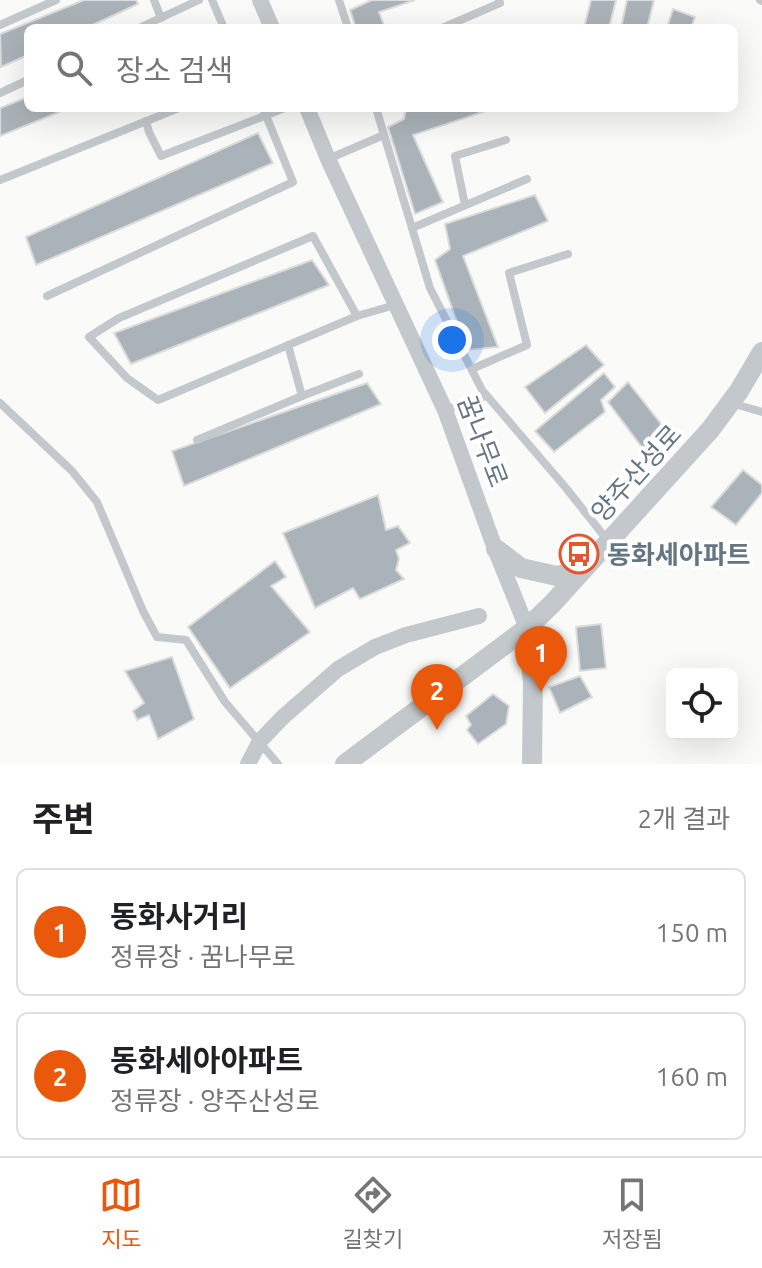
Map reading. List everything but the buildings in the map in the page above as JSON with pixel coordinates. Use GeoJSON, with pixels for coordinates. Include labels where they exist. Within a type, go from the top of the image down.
{"type":"FeatureCollection","features":[{"type":"Feature","properties":{"kind":"street"},"geometry":{"type":"LineString","coordinates":[[260,0],[270,24]]}},
{"type":"Feature","properties":{"kind":"street","name":"꿈나무로"},"geometry":{"type":"LineString","coordinates":[[309,112],[445,410],[527,628],[533,682],[532,764]]}},
{"type":"Feature","properties":{"kind":"street","name":"양주산성로"},"geometry":{"type":"LineString","coordinates":[[345,764],[527,628],[710,430],[762,352]]}},
{"type":"Feature","properties":{"kind":"street"},"geometry":{"type":"LineString","coordinates":[[496,549],[521,568],[557,576],[570,573],[602,550]]}},
{"type":"Feature","properties":{"kind":"street"},"geometry":{"type":"LineString","coordinates":[[248,764],[260,741],[338,669],[375,647],[406,635],[479,616]]}},
{"type":"Feature","properties":{"kind":"lane"},"geometry":{"type":"LineString","coordinates":[[0,25],[56,0]]}},
{"type":"Feature","properties":{"kind":"lane"},"geometry":{"type":"LineString","coordinates":[[154,0],[161,18]]}},
{"type":"Feature","properties":{"kind":"lane"},"geometry":{"type":"LineString","coordinates":[[148,24],[199,0]]}},
{"type":"Feature","properties":{"kind":"lane"},"geometry":{"type":"LineString","coordinates":[[212,0],[222,24]]}},
{"type":"Feature","properties":{"kind":"lane"},"geometry":{"type":"LineString","coordinates":[[339,0],[347,24]]}},
{"type":"Feature","properties":{"kind":"lane"},"geometry":{"type":"LineString","coordinates":[[451,24],[500,3],[499,0]]}},
{"type":"Feature","properties":{"kind":"lane"},"geometry":{"type":"LineString","coordinates":[[0,93],[24,82]]}},
{"type":"Feature","properties":{"kind":"lane"},"geometry":{"type":"LineString","coordinates":[[0,180],[169,112]]}},
{"type":"Feature","properties":{"kind":"lane"},"geometry":{"type":"LineString","coordinates":[[146,121],[161,156],[263,112]]}},
{"type":"Feature","properties":{"kind":"lane"},"geometry":{"type":"LineString","coordinates":[[47,296],[293,182],[265,112]]}},
{"type":"Feature","properties":{"kind":"lane"},"geometry":{"type":"LineString","coordinates":[[377,112],[430,288],[486,396],[566,488],[602,550]]}},
{"type":"Feature","properties":{"kind":"lane"},"geometry":{"type":"LineString","coordinates":[[328,159],[384,135]]}},
{"type":"Feature","properties":{"kind":"lane"},"geometry":{"type":"LineString","coordinates":[[465,205],[455,156],[506,140]]}},
{"type":"Feature","properties":{"kind":"lane"},"geometry":{"type":"LineString","coordinates":[[412,228],[527,179]]}},
{"type":"Feature","properties":{"kind":"lane"},"geometry":{"type":"LineString","coordinates":[[357,316],[313,236],[119,318],[89,337],[127,378],[158,400],[357,316],[395,305]]}},
{"type":"Feature","properties":{"kind":"lane"},"geometry":{"type":"LineString","coordinates":[[472,369],[527,345],[509,273],[568,254]]}},
{"type":"Feature","properties":{"kind":"lane"},"geometry":{"type":"LineString","coordinates":[[288,345],[302,396]]}},
{"type":"Feature","properties":{"kind":"lane"},"geometry":{"type":"LineString","coordinates":[[197,440],[359,374]]}},
{"type":"Feature","properties":{"kind":"lane"},"geometry":{"type":"LineString","coordinates":[[445,410],[486,396]]}},
{"type":"Feature","properties":{"kind":"lane"},"geometry":{"type":"LineString","coordinates":[[0,403],[72,471],[97,502],[157,637],[186,640],[225,702],[278,764]]}},
{"type":"Feature","properties":{"kind":"lane"},"geometry":{"type":"LineString","coordinates":[[730,403],[762,412]]}},
{"type":"Feature","properties":{"kind":"place","name":"동화세아파트"},"geometry":{"type":"Point","coordinates":[579,554]}},
{"type":"Feature","properties":{"kind":"place","name":"동화사거리"},"geometry":{"type":"Point","coordinates":[541,692]}},
{"type":"Feature","properties":{"kind":"place","name":"동화세아아파트"},"geometry":{"type":"Point","coordinates":[437,730]}}]}
